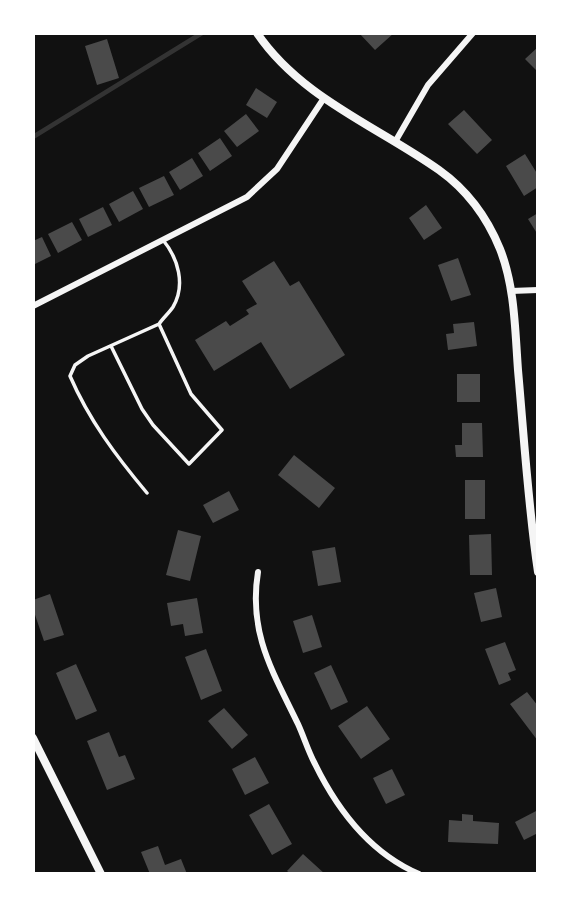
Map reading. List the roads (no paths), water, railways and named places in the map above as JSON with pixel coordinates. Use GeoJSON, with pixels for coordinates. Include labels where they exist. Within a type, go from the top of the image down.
{"type":"FeatureCollection","features":[{"type":"Feature","properties":{"kind":"street"},"geometry":{"type":"LineString","coordinates":[[257,33],[294,75],[324,98],[440,171],[478,208],[491,229],[501,252],[511,291],[538,572]]}},
{"type":"Feature","properties":{"kind":"street"},"geometry":{"type":"LineString","coordinates":[[395,142],[428,85],[450,56],[473,33]]}},
{"type":"Feature","properties":{"kind":"street"},"geometry":{"type":"LineString","coordinates":[[33,306],[247,197],[276,169],[324,98]]}},
{"type":"Feature","properties":{"kind":"street"},"geometry":{"type":"LineString","coordinates":[[511,291],[538,290]]}},
{"type":"Feature","properties":{"kind":"street"},"geometry":{"type":"LineString","coordinates":[[258,572],[255,609],[264,654],[314,763],[332,796],[372,846],[419,874]]}},
{"type":"Feature","properties":{"kind":"street"},"geometry":{"type":"LineString","coordinates":[[33,738],[101,874]]}},
{"type":"Feature","properties":{"kind":"lane"},"geometry":{"type":"LineString","coordinates":[[50,33],[60,33]]}},
{"type":"Feature","properties":{"kind":"lane"},"geometry":{"type":"LineString","coordinates":[[147,493],[113,452],[81,402],[70,376],[75,365],[88,356],[159,324],[171,311],[180,287],[179,272],[163,240]]}},
{"type":"Feature","properties":{"kind":"lane"},"geometry":{"type":"LineString","coordinates":[[111,346],[142,409],[189,464],[222,430],[191,394],[159,324]]}},
{"type":"Feature","properties":{"kind":"waterway"},"geometry":{"type":"LineString","coordinates":[[33,137],[202,33]]}}]}
